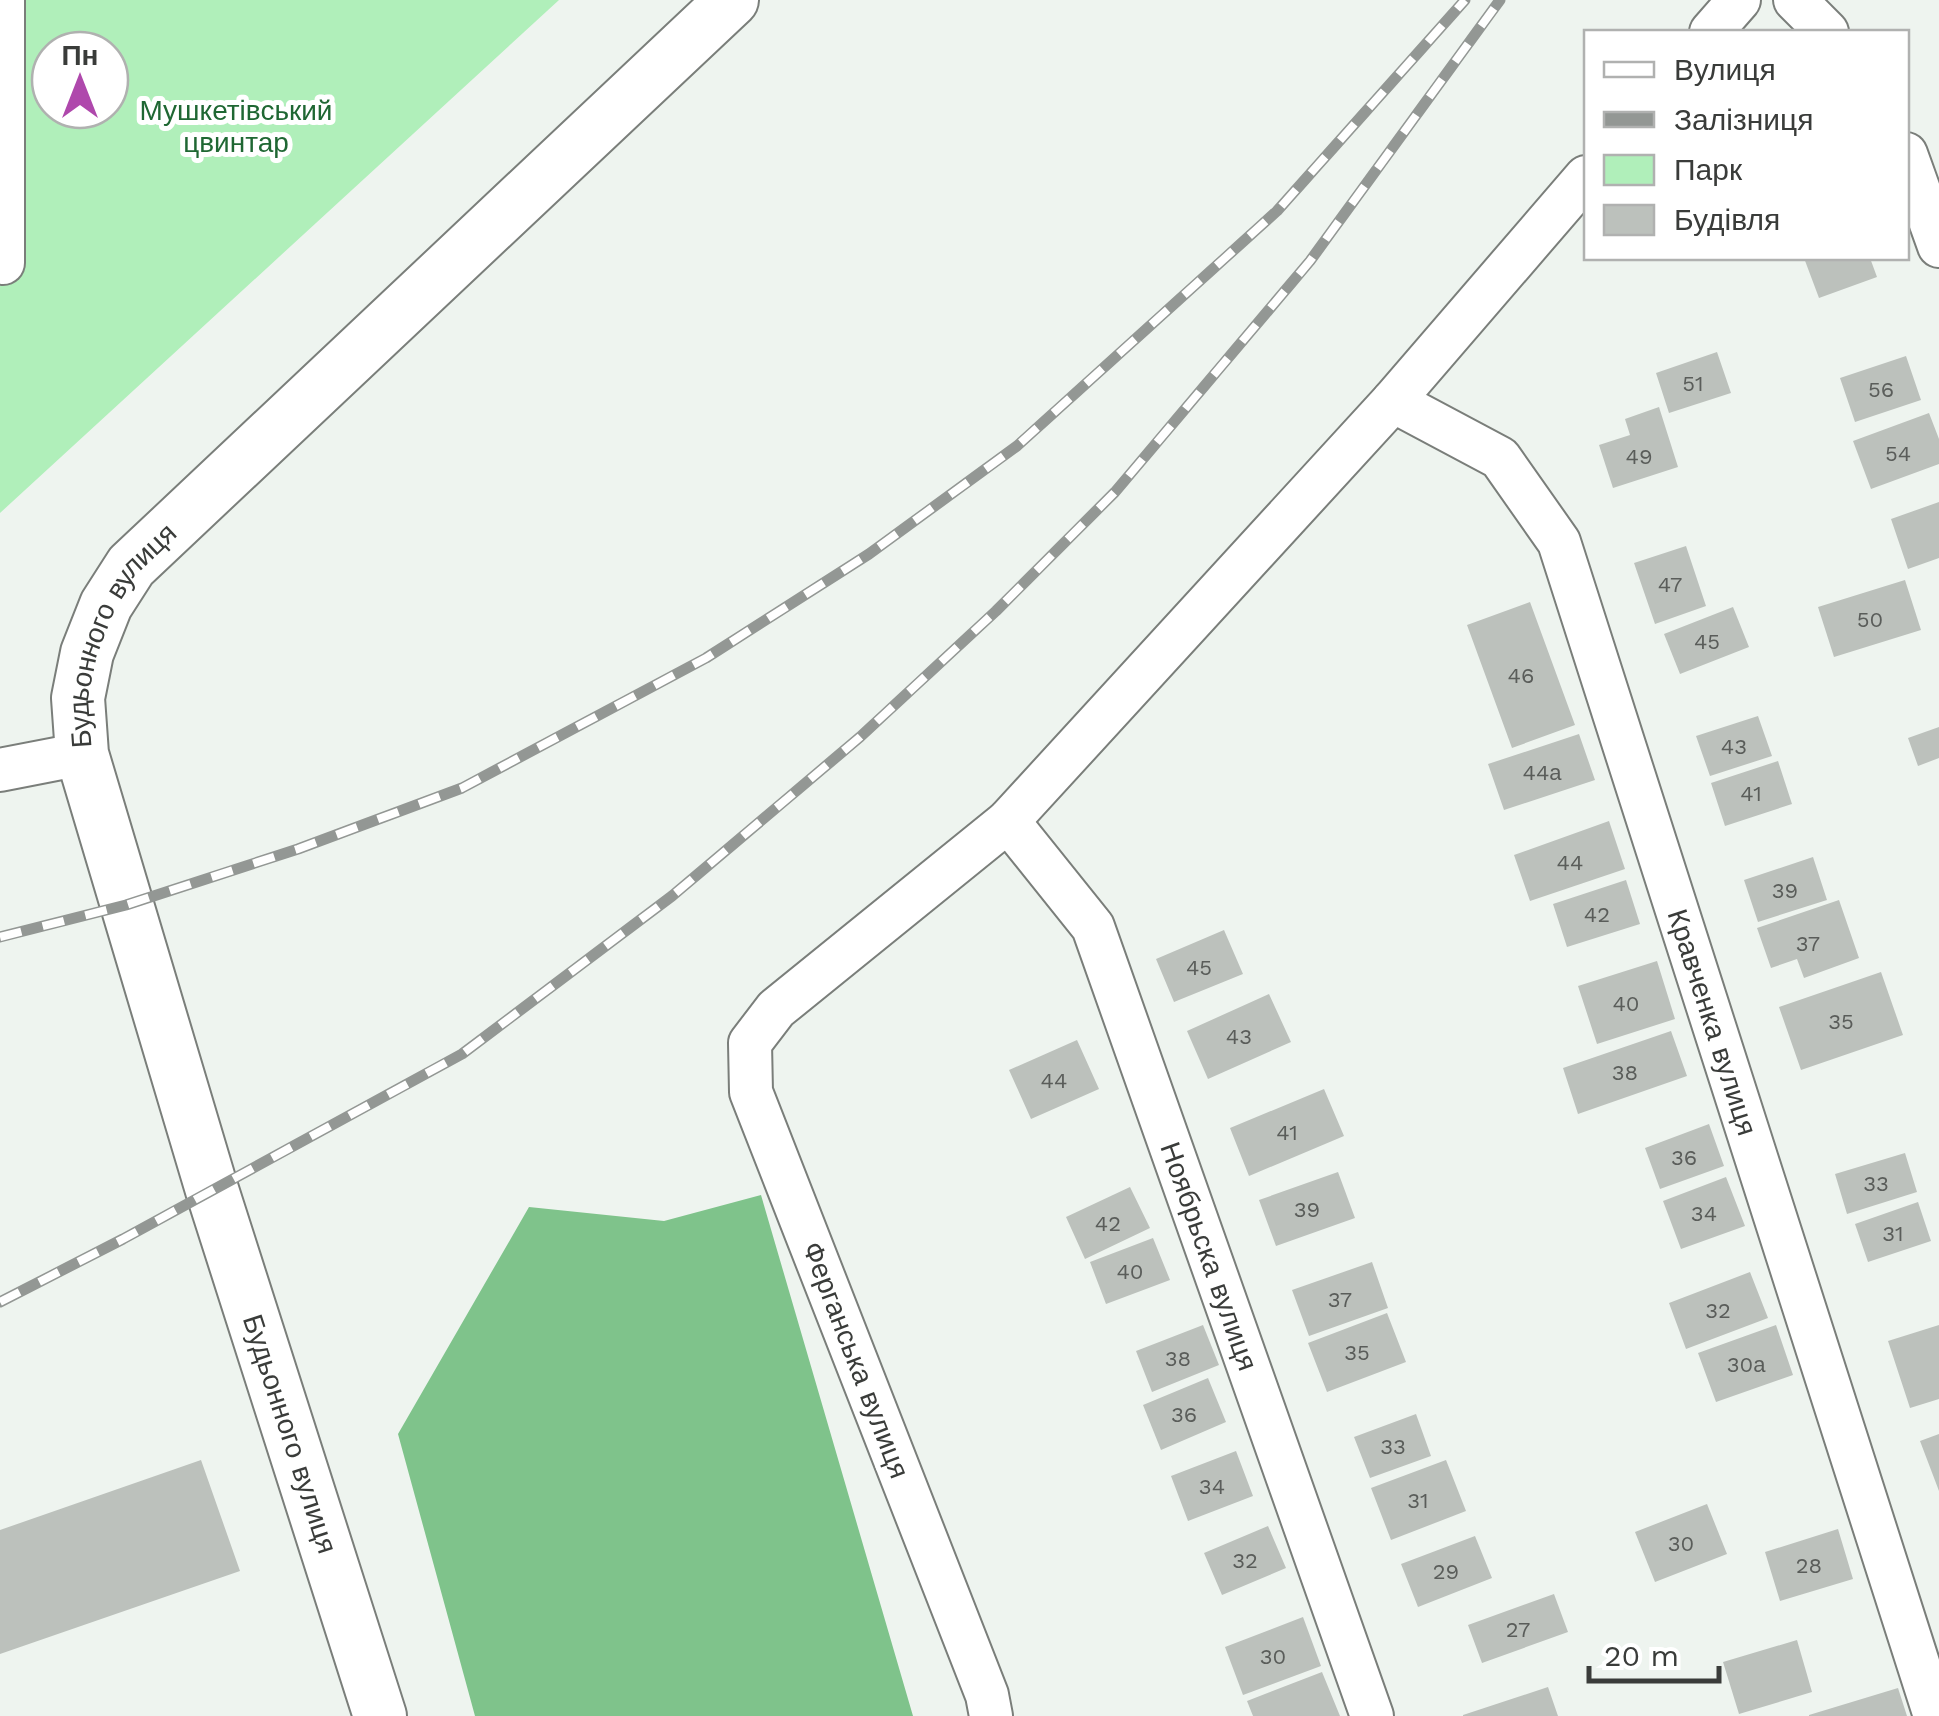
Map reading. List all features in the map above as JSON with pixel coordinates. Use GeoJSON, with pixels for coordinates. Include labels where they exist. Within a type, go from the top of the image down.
{"type":"FeatureCollection","features":[{"type":"Feature","properties":{"kind":"main road","name":"Будьонного вулиця"},"geometry":{"type":"LineString","coordinates":[[380,1716],[212,1190],[82,754],[78,698],[88,653],[106,604],[131,566],[732,0]]}},
{"type":"Feature","properties":{"kind":"street"},"geometry":{"type":"LineString","coordinates":[[3,0],[3,263]]}},
{"type":"Feature","properties":{"kind":"street"},"geometry":{"type":"LineString","coordinates":[[1713,30],[1739,0]]}},
{"type":"Feature","properties":{"kind":"street"},"geometry":{"type":"LineString","coordinates":[[1794,0],[1825,30]]}},
{"type":"Feature","properties":{"kind":"street"},"geometry":{"type":"LineString","coordinates":[[1909,162],[1939,246]]}},
{"type":"Feature","properties":{"kind":"street","name":"Ферганська вулиця"},"geometry":{"type":"LineString","coordinates":[[991,1716],[987,1695],[751,1092],[750,1042],[776,1009],[1008,821],[1393,401],[1584,179]]}},
{"type":"Feature","properties":{"kind":"street","name":"Кравченка вулиця"},"geometry":{"type":"LineString","coordinates":[[1393,401],[1500,458],[1559,542],[1935,1716]]}},
{"type":"Feature","properties":{"kind":"street"},"geometry":{"type":"LineString","coordinates":[[0,770],[82,754]]}},
{"type":"Feature","properties":{"kind":"street","name":"Ноябрьска вулиця"},"geometry":{"type":"LineString","coordinates":[[1008,821],[1093,926],[1372,1716]]}},
{"type":"Feature","properties":{"kind":"green space","name":"Мушкетівський цвинтар"},"geometry":{"type":"Polygon","coordinates":[[[0,0],[559,0],[0,513],[0,0]]]}},
{"type":"Feature","properties":{"kind":"green space"},"geometry":{"type":"Polygon","coordinates":[[[761,1195],[913,1716],[475,1716],[398,1434],[529,1207],[664,1221],[761,1195]]]}},
{"type":"Feature","properties":{"kind":"building"},"geometry":{"type":"Polygon","coordinates":[[[1805,260],[1871,260],[1877,277],[1819,298],[1805,260]]]}},
{"type":"Feature","properties":{"kind":"building"},"geometry":{"type":"Polygon","coordinates":[[[1717,352],[1731,393],[1669,413],[1656,373],[1717,352]]]}},
{"type":"Feature","properties":{"kind":"building"},"geometry":{"type":"Polygon","coordinates":[[[1906,356],[1921,400],[1855,422],[1840,378],[1906,356]]]}},
{"type":"Feature","properties":{"kind":"building"},"geometry":{"type":"Polygon","coordinates":[[[1659,407],[1678,467],[1613,488],[1599,445],[1630,435],[1625,419],[1659,407]]]}},
{"type":"Feature","properties":{"kind":"building"},"geometry":{"type":"Polygon","coordinates":[[[1929,413],[1939,439],[1939,464],[1871,489],[1853,441],[1929,413]]]}},
{"type":"Feature","properties":{"kind":"building"},"geometry":{"type":"Polygon","coordinates":[[[1939,502],[1939,558],[1908,569],[1891,519],[1939,502]]]}},
{"type":"Feature","properties":{"kind":"building"},"geometry":{"type":"Polygon","coordinates":[[[1686,546],[1706,606],[1655,624],[1634,563],[1686,546]]]}},
{"type":"Feature","properties":{"kind":"building"},"geometry":{"type":"Polygon","coordinates":[[[1905,580],[1921,630],[1834,657],[1818,607],[1905,580]]]}},
{"type":"Feature","properties":{"kind":"building"},"geometry":{"type":"Polygon","coordinates":[[[1530,602],[1575,725],[1512,748],[1467,625],[1530,602]]]}},
{"type":"Feature","properties":{"kind":"building"},"geometry":{"type":"Polygon","coordinates":[[[1733,607],[1749,647],[1680,674],[1664,634],[1733,607]]]}},
{"type":"Feature","properties":{"kind":"building"},"geometry":{"type":"Polygon","coordinates":[[[1758,716],[1772,756],[1710,776],[1696,736],[1758,716]]]}},
{"type":"Feature","properties":{"kind":"building"},"geometry":{"type":"Polygon","coordinates":[[[1939,727],[1939,758],[1918,766],[1908,738],[1939,727]]]}},
{"type":"Feature","properties":{"kind":"building"},"geometry":{"type":"Polygon","coordinates":[[[1579,734],[1595,780],[1504,810],[1488,764],[1579,734]]]}},
{"type":"Feature","properties":{"kind":"building"},"geometry":{"type":"Polygon","coordinates":[[[1778,761],[1792,804],[1725,826],[1711,783],[1778,761]]]}},
{"type":"Feature","properties":{"kind":"building"},"geometry":{"type":"Polygon","coordinates":[[[1609,821],[1625,869],[1530,901],[1514,855],[1609,821]]]}},
{"type":"Feature","properties":{"kind":"building"},"geometry":{"type":"Polygon","coordinates":[[[1813,857],[1827,900],[1758,922],[1744,880],[1813,857]]]}},
{"type":"Feature","properties":{"kind":"building"},"geometry":{"type":"Polygon","coordinates":[[[1626,880],[1640,924],[1567,947],[1553,904],[1626,880]]]}},
{"type":"Feature","properties":{"kind":"building"},"geometry":{"type":"Polygon","coordinates":[[[1839,900],[1859,958],[1804,978],[1797,959],[1771,968],[1757,928],[1839,900]]]}},
{"type":"Feature","properties":{"kind":"building"},"geometry":{"type":"Polygon","coordinates":[[[1224,930],[1243,974],[1174,1002],[1156,959],[1224,930]]]}},
{"type":"Feature","properties":{"kind":"building"},"geometry":{"type":"Polygon","coordinates":[[[1657,961],[1675,1019],[1597,1044],[1578,986],[1657,961]]]}},
{"type":"Feature","properties":{"kind":"building"},"geometry":{"type":"Polygon","coordinates":[[[1881,972],[1903,1035],[1801,1070],[1779,1007],[1881,972]]]}},
{"type":"Feature","properties":{"kind":"building"},"geometry":{"type":"Polygon","coordinates":[[[1269,994],[1291,1042],[1208,1079],[1187,1031],[1269,994]]]}},
{"type":"Feature","properties":{"kind":"building"},"geometry":{"type":"Polygon","coordinates":[[[1671,1031],[1687,1076],[1578,1114],[1563,1068],[1671,1031]]]}},
{"type":"Feature","properties":{"kind":"building"},"geometry":{"type":"Polygon","coordinates":[[[1077,1040],[1099,1089],[1031,1119],[1009,1070],[1077,1040]]]}},
{"type":"Feature","properties":{"kind":"building"},"geometry":{"type":"Polygon","coordinates":[[[1324,1089],[1344,1136],[1249,1176],[1230,1128],[1324,1089]]]}},
{"type":"Feature","properties":{"kind":"building"},"geometry":{"type":"Polygon","coordinates":[[[1709,1124],[1724,1166],[1660,1189],[1645,1148],[1709,1124]]]}},
{"type":"Feature","properties":{"kind":"building"},"geometry":{"type":"Polygon","coordinates":[[[1905,1153],[1917,1192],[1847,1214],[1835,1174],[1905,1153]]]}},
{"type":"Feature","properties":{"kind":"building"},"geometry":{"type":"Polygon","coordinates":[[[1338,1172],[1355,1218],[1276,1246],[1259,1200],[1338,1172]]]}},
{"type":"Feature","properties":{"kind":"building"},"geometry":{"type":"Polygon","coordinates":[[[1726,1177],[1745,1226],[1681,1249],[1663,1201],[1726,1177]]]}},
{"type":"Feature","properties":{"kind":"building"},"geometry":{"type":"Polygon","coordinates":[[[1130,1187],[1150,1228],[1085,1259],[1066,1217],[1130,1187]]]}},
{"type":"Feature","properties":{"kind":"building"},"geometry":{"type":"Polygon","coordinates":[[[1918,1202],[1931,1241],[1868,1262],[1855,1224],[1918,1202]]]}},
{"type":"Feature","properties":{"kind":"building"},"geometry":{"type":"Polygon","coordinates":[[[1153,1238],[1170,1280],[1106,1304],[1090,1262],[1153,1238]]]}},
{"type":"Feature","properties":{"kind":"building"},"geometry":{"type":"Polygon","coordinates":[[[1372,1262],[1388,1308],[1309,1336],[1292,1290],[1372,1262]]]}},
{"type":"Feature","properties":{"kind":"building"},"geometry":{"type":"Polygon","coordinates":[[[1750,1272],[1768,1318],[1686,1349],[1669,1303],[1750,1272]]]}},
{"type":"Feature","properties":{"kind":"building"},"geometry":{"type":"Polygon","coordinates":[[[1387,1313],[1406,1362],[1327,1392],[1308,1343],[1387,1313]]]}},
{"type":"Feature","properties":{"kind":"building"},"geometry":{"type":"Polygon","coordinates":[[[1203,1325],[1219,1365],[1152,1392],[1136,1351],[1203,1325]]]}},
{"type":"Feature","properties":{"kind":"building"},"geometry":{"type":"Polygon","coordinates":[[[1776,1325],[1793,1375],[1716,1402],[1698,1353],[1776,1325]]]}},
{"type":"Feature","properties":{"kind":"building"},"geometry":{"type":"Polygon","coordinates":[[[1939,1325],[1939,1399],[1910,1408],[1888,1341],[1939,1325]]]}},
{"type":"Feature","properties":{"kind":"building"},"geometry":{"type":"Polygon","coordinates":[[[1208,1378],[1226,1422],[1161,1450],[1143,1405],[1208,1378]]]}},
{"type":"Feature","properties":{"kind":"building"},"geometry":{"type":"Polygon","coordinates":[[[1416,1414],[1431,1456],[1370,1478],[1354,1437],[1416,1414]]]}},
{"type":"Feature","properties":{"kind":"building"},"geometry":{"type":"Polygon","coordinates":[[[1939,1434],[1939,1491],[1920,1441],[1939,1434]]]}},
{"type":"Feature","properties":{"kind":"building"},"geometry":{"type":"Polygon","coordinates":[[[1236,1451],[1253,1496],[1188,1521],[1171,1476],[1236,1451]]]}},
{"type":"Feature","properties":{"kind":"building"},"geometry":{"type":"Polygon","coordinates":[[[201,1460],[240,1571],[0,1654],[0,1530],[201,1460]]]}},
{"type":"Feature","properties":{"kind":"building"},"geometry":{"type":"Polygon","coordinates":[[[1446,1460],[1466,1511],[1391,1540],[1371,1488],[1446,1460]]]}},
{"type":"Feature","properties":{"kind":"building"},"geometry":{"type":"Polygon","coordinates":[[[1707,1504],[1727,1554],[1655,1582],[1635,1532],[1707,1504]]]}},
{"type":"Feature","properties":{"kind":"building"},"geometry":{"type":"Polygon","coordinates":[[[1268,1526],[1286,1568],[1222,1595],[1204,1553],[1268,1526]]]}},
{"type":"Feature","properties":{"kind":"building"},"geometry":{"type":"Polygon","coordinates":[[[1838,1529],[1853,1579],[1780,1601],[1765,1552],[1838,1529]]]}},
{"type":"Feature","properties":{"kind":"building"},"geometry":{"type":"Polygon","coordinates":[[[1475,1536],[1492,1578],[1418,1607],[1401,1564],[1475,1536]]]}},
{"type":"Feature","properties":{"kind":"building"},"geometry":{"type":"Polygon","coordinates":[[[1554,1594],[1568,1632],[1482,1663],[1468,1625],[1554,1594]]]}},
{"type":"Feature","properties":{"kind":"building"},"geometry":{"type":"Polygon","coordinates":[[[1303,1617],[1321,1666],[1243,1695],[1225,1647],[1303,1617]]]}},
{"type":"Feature","properties":{"kind":"building"},"geometry":{"type":"Polygon","coordinates":[[[1797,1640],[1812,1692],[1739,1714],[1723,1662],[1797,1640]]]}},
{"type":"Feature","properties":{"kind":"building"},"geometry":{"type":"Polygon","coordinates":[[[1322,1672],[1340,1716],[1253,1716],[1247,1701],[1322,1672]]]}},
{"type":"Feature","properties":{"kind":"building"},"geometry":{"type":"Polygon","coordinates":[[[1548,1687],[1558,1716],[1463,1716],[1463,1715],[1548,1687]]]}},
{"type":"Feature","properties":{"kind":"building"},"geometry":{"type":"Polygon","coordinates":[[[1898,1688],[1907,1716],[1809,1716],[1809,1715],[1898,1688]]]}},
{"type":"Feature","properties":{"kind":"railway"},"geometry":{"type":"LineString","coordinates":[[0,937],[126,905],[298,849],[462,788],[706,658],[869,554],[1017,446],[1277,211],[1465,0]]}},
{"type":"Feature","properties":{"kind":"railway"},"geometry":{"type":"LineString","coordinates":[[0,1302],[462,1054],[672,896],[860,737],[996,611],[1115,492],[1310,261],[1500,0]]}}]}
